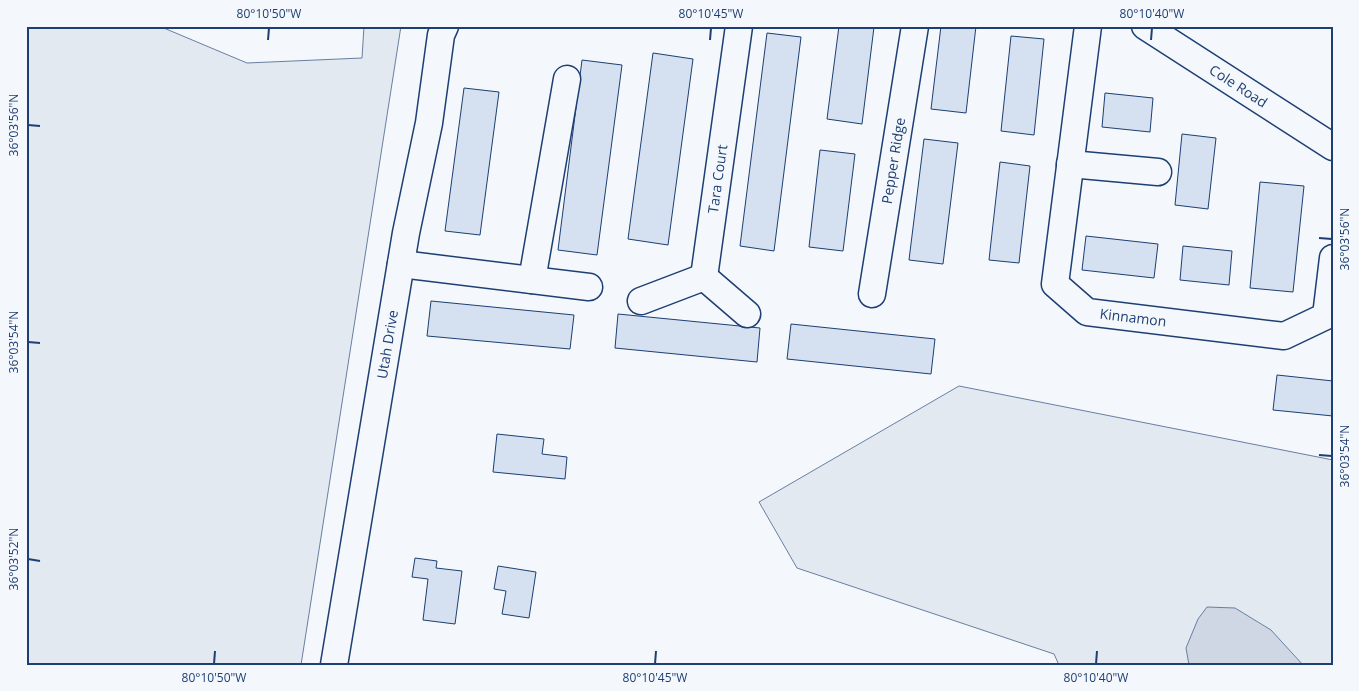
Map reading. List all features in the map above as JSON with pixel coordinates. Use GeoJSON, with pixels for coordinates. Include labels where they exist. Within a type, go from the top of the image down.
{"type":"FeatureCollection","features":[{"type":"Feature","properties":{"kind":"street","name":"Utah Drive"},"geometry":{"type":"LineString","coordinates":[[334,665],[401,264],[429,123],[445,26]]}},
{"type":"Feature","properties":{"kind":"street","name":"Tara Court"},"geometry":{"type":"LineString","coordinates":[[704,276],[739,26]]}},
{"type":"Feature","properties":{"kind":"street","name":"Pepper Ridge"},"geometry":{"type":"LineString","coordinates":[[872,294],[915,26]]}},
{"type":"Feature","properties":{"kind":"street","name":"Kinnamon"},"geometry":{"type":"LineString","coordinates":[[1088,26],[1055,284],[1087,312],[1284,336],[1329,317],[1333,258]]}},
{"type":"Feature","properties":{"kind":"street","name":"Cole Road"},"geometry":{"type":"LineString","coordinates":[[1149,27],[1333,147]]}},
{"type":"Feature","properties":{"kind":"street"},"geometry":{"type":"LineString","coordinates":[[532,280],[566,79]]}},
{"type":"Feature","properties":{"kind":"street"},"geometry":{"type":"LineString","coordinates":[[1070,164],[1158,172]]}},
{"type":"Feature","properties":{"kind":"street"},"geometry":{"type":"LineString","coordinates":[[401,264],[589,287]]}},
{"type":"Feature","properties":{"kind":"street"},"geometry":{"type":"LineString","coordinates":[[641,301],[704,276],[747,314]]}},
{"type":"Feature","properties":{"kind":"shaded area"},"geometry":{"type":"Polygon","coordinates":[[[26,26],[159,26],[247,63],[362,58],[364,26],[401,26],[301,665],[26,665],[26,26]]]}},
{"type":"Feature","properties":{"kind":"shaded area"},"geometry":{"type":"Polygon","coordinates":[[[959,386],[1333,460],[1333,665],[1059,665],[1054,654],[797,568],[759,502],[959,386]]]}},
{"type":"Feature","properties":{"kind":"shaded area"},"geometry":{"type":"Polygon","coordinates":[[[1207,607],[1235,608],[1271,630],[1303,665],[1189,665],[1186,648],[1198,619],[1207,607]]]}},
{"type":"Feature","properties":{"kind":"building"},"geometry":{"type":"Polygon","coordinates":[[[839,26],[874,27],[862,124],[827,119],[839,26]]]}},
{"type":"Feature","properties":{"kind":"building"},"geometry":{"type":"Polygon","coordinates":[[[941,26],[976,26],[966,113],[931,109],[941,26]]]}},
{"type":"Feature","properties":{"kind":"building"},"geometry":{"type":"Polygon","coordinates":[[[767,33],[801,37],[774,251],[740,246],[767,33]]]}},
{"type":"Feature","properties":{"kind":"building"},"geometry":{"type":"Polygon","coordinates":[[[1011,36],[1044,39],[1034,135],[1001,131],[1011,36]]]}},
{"type":"Feature","properties":{"kind":"building"},"geometry":{"type":"Polygon","coordinates":[[[653,53],[693,59],[668,245],[628,239],[653,53]]]}},
{"type":"Feature","properties":{"kind":"building"},"geometry":{"type":"Polygon","coordinates":[[[582,60],[622,65],[597,255],[558,250],[582,60]]]}},
{"type":"Feature","properties":{"kind":"building"},"geometry":{"type":"Polygon","coordinates":[[[464,88],[499,92],[480,235],[445,231],[464,88]]]}},
{"type":"Feature","properties":{"kind":"building"},"geometry":{"type":"Polygon","coordinates":[[[1105,93],[1153,98],[1150,132],[1102,127],[1105,93]]]}},
{"type":"Feature","properties":{"kind":"building"},"geometry":{"type":"Polygon","coordinates":[[[1182,134],[1216,138],[1208,209],[1175,205],[1182,134]]]}},
{"type":"Feature","properties":{"kind":"building"},"geometry":{"type":"Polygon","coordinates":[[[924,139],[958,143],[943,264],[909,260],[924,139]]]}},
{"type":"Feature","properties":{"kind":"building"},"geometry":{"type":"Polygon","coordinates":[[[820,150],[855,154],[843,251],[809,247],[820,150]]]}},
{"type":"Feature","properties":{"kind":"building"},"geometry":{"type":"Polygon","coordinates":[[[1000,162],[1030,166],[1019,263],[989,260],[1000,162]]]}},
{"type":"Feature","properties":{"kind":"building"},"geometry":{"type":"Polygon","coordinates":[[[1260,182],[1304,186],[1293,292],[1250,288],[1260,182]]]}},
{"type":"Feature","properties":{"kind":"building"},"geometry":{"type":"Polygon","coordinates":[[[1086,236],[1158,244],[1154,278],[1082,270],[1086,236]]]}},
{"type":"Feature","properties":{"kind":"building"},"geometry":{"type":"Polygon","coordinates":[[[1183,246],[1232,251],[1229,285],[1180,280],[1183,246]]]}},
{"type":"Feature","properties":{"kind":"building"},"geometry":{"type":"Polygon","coordinates":[[[431,301],[574,315],[570,349],[427,336],[431,301]]]}},
{"type":"Feature","properties":{"kind":"building"},"geometry":{"type":"Polygon","coordinates":[[[618,314],[760,328],[757,362],[615,348],[618,314]]]}},
{"type":"Feature","properties":{"kind":"building"},"geometry":{"type":"Polygon","coordinates":[[[791,324],[935,339],[931,374],[787,359],[791,324]]]}},
{"type":"Feature","properties":{"kind":"building"},"geometry":{"type":"Polygon","coordinates":[[[1277,375],[1333,381],[1333,416],[1273,410],[1277,375]]]}},
{"type":"Feature","properties":{"kind":"building"},"geometry":{"type":"Polygon","coordinates":[[[497,434],[544,439],[542,454],[567,457],[565,479],[493,472],[497,434]]]}},
{"type":"Feature","properties":{"kind":"building"},"geometry":{"type":"Polygon","coordinates":[[[415,558],[437,561],[436,568],[462,571],[455,624],[423,620],[428,579],[412,577],[415,558]]]}},
{"type":"Feature","properties":{"kind":"building"},"geometry":{"type":"Polygon","coordinates":[[[498,566],[536,572],[529,618],[502,614],[506,591],[494,589],[498,566]]]}}]}
